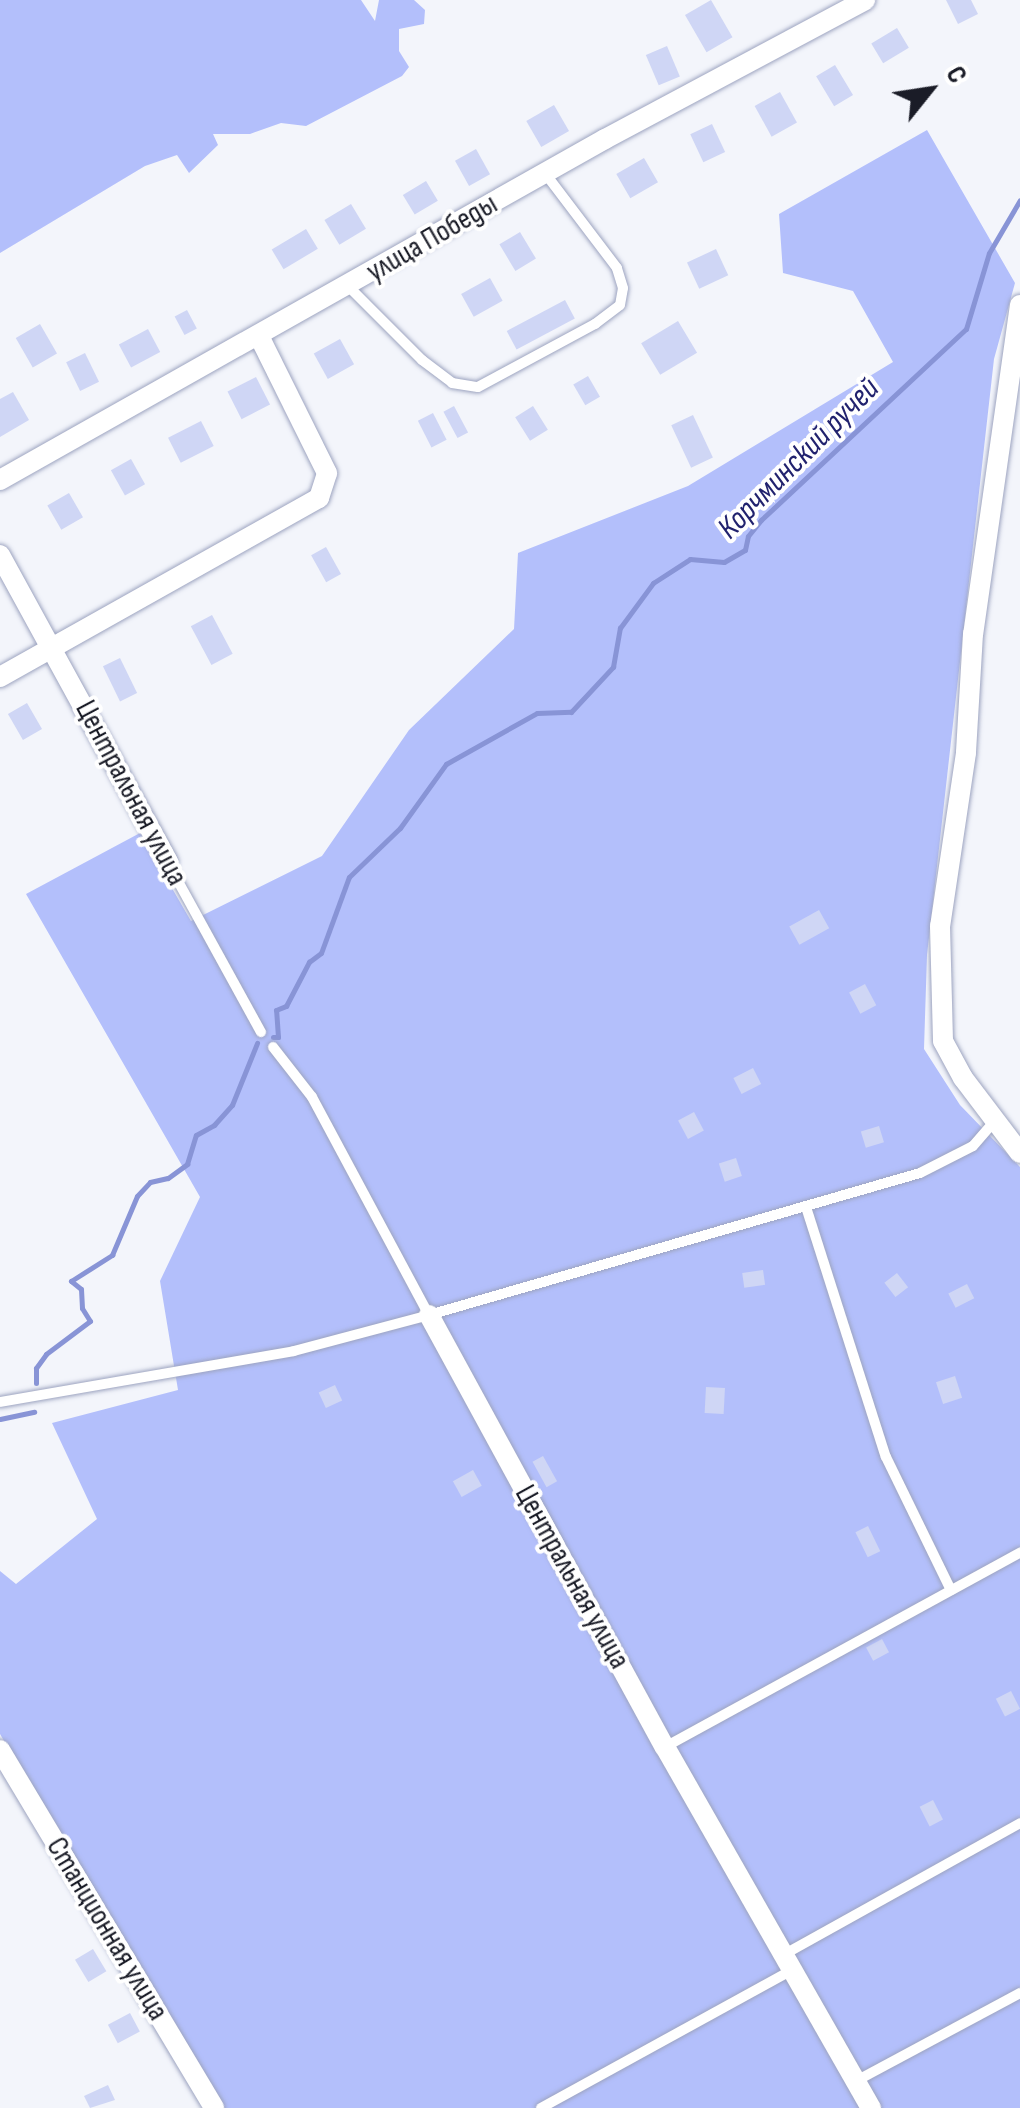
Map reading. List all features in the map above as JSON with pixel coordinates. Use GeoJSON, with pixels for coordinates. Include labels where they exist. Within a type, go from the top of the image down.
{"type":"FeatureCollection","features":[{"type":"Feature","properties":{"kind":"street","name":"улица Победы"},"geometry":{"type":"LineString","coordinates":[[0,480],[545,173],[865,0]]}},
{"type":"Feature","properties":{"kind":"street"},"geometry":{"type":"LineString","coordinates":[[1020,306],[973,634],[966,753],[940,926],[942,1041],[994,1121],[1020,1153]]}},
{"type":"Feature","properties":{"kind":"street"},"geometry":{"type":"LineString","coordinates":[[0,677],[318,498],[327,473],[259,336]]}},
{"type":"Feature","properties":{"kind":"street","name":"Центральная улица"},"geometry":{"type":"LineString","coordinates":[[0,554],[168,862]]}},
{"type":"Feature","properties":{"kind":"street","name":"Центральная улица"},"geometry":{"type":"LineString","coordinates":[[429,1315],[666,1747],[871,2108]]}},
{"type":"Feature","properties":{"kind":"street","name":"Станционная улица"},"geometry":{"type":"LineString","coordinates":[[0,1750],[214,2108]]}},
{"type":"Feature","properties":{"kind":"lane"},"geometry":{"type":"LineString","coordinates":[[348,286],[422,360],[452,383],[478,386],[595,324],[620,305],[623,288],[617,268],[545,173]]}},
{"type":"Feature","properties":{"kind":"lane","name":"Центральная улица"},"geometry":{"type":"LineString","coordinates":[[168,862],[261,1032]]}},
{"type":"Feature","properties":{"kind":"lane","name":"Центральная улица"},"geometry":{"type":"LineString","coordinates":[[273,1047],[312,1097],[429,1315]]}},
{"type":"Feature","properties":{"kind":"lane"},"geometry":{"type":"LineString","coordinates":[[0,1402],[294,1352],[429,1315],[920,1173],[973,1146],[994,1121]]}},
{"type":"Feature","properties":{"kind":"lane"},"geometry":{"type":"LineString","coordinates":[[806,1207],[886,1457],[951,1590]]}},
{"type":"Feature","properties":{"kind":"lane"},"geometry":{"type":"LineString","coordinates":[[666,1747],[1020,1553]]}},
{"type":"Feature","properties":{"kind":"lane"},"geometry":{"type":"LineString","coordinates":[[540,2108],[1020,1823]]}},
{"type":"Feature","properties":{"kind":"lane"},"geometry":{"type":"LineString","coordinates":[[856,2081],[1020,1993]]}},
{"type":"Feature","properties":{"kind":"shaded area"},"geometry":{"type":"Polygon","coordinates":[[[0,0],[361,0],[375,21],[379,0],[414,0],[425,10],[424,24],[399,29],[399,51],[409,67],[402,76],[306,126],[281,123],[250,134],[213,134],[218,145],[189,173],[177,155],[145,166],[0,253],[0,0]]]}},
{"type":"Feature","properties":{"kind":"shaded area"},"geometry":{"type":"Polygon","coordinates":[[[927,130],[1015,283],[994,359],[927,955],[924,1049],[960,1105],[1020,1167],[1020,2108],[221,2108],[0,1734],[0,1571],[16,1584],[97,1519],[52,1423],[178,1390],[160,1281],[200,1197],[26,894],[140,833],[191,921],[322,856],[409,730],[514,629],[518,553],[688,486],[893,362],[853,291],[783,273],[779,214],[927,130]]]}},
{"type":"Feature","properties":{"kind":"building"},"geometry":{"type":"Polygon","coordinates":[[[711,0],[732,37],[707,52],[685,15],[711,0]]]}},
{"type":"Feature","properties":{"kind":"building"},"geometry":{"type":"Polygon","coordinates":[[[946,0],[971,0],[978,14],[958,24],[946,0]]]}},
{"type":"Feature","properties":{"kind":"building"},"geometry":{"type":"Polygon","coordinates":[[[897,28],[909,48],[883,63],[871,43],[897,28]]]}},
{"type":"Feature","properties":{"kind":"building"},"geometry":{"type":"Polygon","coordinates":[[[667,46],[680,76],[659,85],[646,55],[667,46]]]}},
{"type":"Feature","properties":{"kind":"building"},"geometry":{"type":"Polygon","coordinates":[[[835,65],[853,95],[834,106],[816,76],[835,65]]]}},
{"type":"Feature","properties":{"kind":"building"},"geometry":{"type":"Polygon","coordinates":[[[780,92],[797,123],[772,137],[755,106],[780,92]]]}},
{"type":"Feature","properties":{"kind":"building"},"geometry":{"type":"Polygon","coordinates":[[[554,105],[569,131],[541,147],[526,121],[554,105]]]}},
{"type":"Feature","properties":{"kind":"building"},"geometry":{"type":"Polygon","coordinates":[[[712,124],[725,152],[703,162],[690,134],[712,124]]]}},
{"type":"Feature","properties":{"kind":"building"},"geometry":{"type":"Polygon","coordinates":[[[476,149],[490,174],[469,186],[455,161],[476,149]]]}},
{"type":"Feature","properties":{"kind":"building"},"geometry":{"type":"Polygon","coordinates":[[[644,158],[658,182],[630,198],[616,174],[644,158]]]}},
{"type":"Feature","properties":{"kind":"building"},"geometry":{"type":"Polygon","coordinates":[[[426,181],[438,201],[415,215],[403,195],[426,181]]]}},
{"type":"Feature","properties":{"kind":"building"},"geometry":{"type":"Polygon","coordinates":[[[351,204],[366,229],[339,245],[324,220],[351,204]]]}},
{"type":"Feature","properties":{"kind":"building"},"geometry":{"type":"Polygon","coordinates":[[[306,229],[318,249],[284,269],[272,250],[306,229]]]}},
{"type":"Feature","properties":{"kind":"building"},"geometry":{"type":"Polygon","coordinates":[[[520,232],[536,259],[515,271],[499,244],[520,232]]]}},
{"type":"Feature","properties":{"kind":"building"},"geometry":{"type":"Polygon","coordinates":[[[716,249],[728,275],[699,289],[687,263],[716,249]]]}},
{"type":"Feature","properties":{"kind":"building"},"geometry":{"type":"Polygon","coordinates":[[[490,278],[503,301],[474,317],[461,294],[490,278]]]}},
{"type":"Feature","properties":{"kind":"building"},"geometry":{"type":"Polygon","coordinates":[[[565,300],[575,319],[517,350],[507,331],[565,300]]]}},
{"type":"Feature","properties":{"kind":"building"},"geometry":{"type":"Polygon","coordinates":[[[187,310],[197,329],[184,335],[175,317],[187,310]]]}},
{"type":"Feature","properties":{"kind":"building"},"geometry":{"type":"Polygon","coordinates":[[[678,321],[697,353],[660,375],[641,343],[678,321]]]}},
{"type":"Feature","properties":{"kind":"building"},"geometry":{"type":"Polygon","coordinates":[[[40,324],[57,353],[33,367],[16,338],[40,324]]]}},
{"type":"Feature","properties":{"kind":"building"},"geometry":{"type":"Polygon","coordinates":[[[148,329],[160,352],[131,367],[119,344],[148,329]]]}},
{"type":"Feature","properties":{"kind":"building"},"geometry":{"type":"Polygon","coordinates":[[[340,339],[354,364],[328,379],[314,354],[340,339]]]}},
{"type":"Feature","properties":{"kind":"building"},"geometry":{"type":"Polygon","coordinates":[[[85,353],[99,382],[80,391],[66,362],[85,353]]]}},
{"type":"Feature","properties":{"kind":"building"},"geometry":{"type":"Polygon","coordinates":[[[588,376],[600,397],[585,405],[573,384],[588,376]]]}},
{"type":"Feature","properties":{"kind":"building"},"geometry":{"type":"Polygon","coordinates":[[[256,377],[270,405],[242,419],[227,392],[256,377]]]}},
{"type":"Feature","properties":{"kind":"building"},"geometry":{"type":"Polygon","coordinates":[[[13,392],[29,420],[0,437],[0,399],[13,392]]]}},
{"type":"Feature","properties":{"kind":"building"},"geometry":{"type":"Polygon","coordinates":[[[454,406],[468,432],[457,438],[443,412],[454,406]]]}},
{"type":"Feature","properties":{"kind":"building"},"geometry":{"type":"Polygon","coordinates":[[[533,406],[548,430],[530,441],[515,417],[533,406]]]}},
{"type":"Feature","properties":{"kind":"building"},"geometry":{"type":"Polygon","coordinates":[[[433,413],[447,440],[431,447],[418,421],[433,413]]]}},
{"type":"Feature","properties":{"kind":"building"},"geometry":{"type":"Polygon","coordinates":[[[693,415],[713,458],[691,468],[671,425],[693,415]]]}},
{"type":"Feature","properties":{"kind":"building"},"geometry":{"type":"Polygon","coordinates":[[[201,421],[214,446],[181,463],[168,438],[201,421]]]}},
{"type":"Feature","properties":{"kind":"building"},"geometry":{"type":"Polygon","coordinates":[[[131,459],[145,484],[125,496],[111,470],[131,459]]]}},
{"type":"Feature","properties":{"kind":"building"},"geometry":{"type":"Polygon","coordinates":[[[69,493],[83,517],[61,530],[47,506],[69,493]]]}},
{"type":"Feature","properties":{"kind":"building"},"geometry":{"type":"Polygon","coordinates":[[[326,547],[341,574],[326,582],[311,555],[326,547]]]}},
{"type":"Feature","properties":{"kind":"building"},"geometry":{"type":"Polygon","coordinates":[[[212,615],[233,654],[211,665],[191,626],[212,615]]]}},
{"type":"Feature","properties":{"kind":"building"},"geometry":{"type":"Polygon","coordinates":[[[120,658],[137,693],[120,701],[103,666],[120,658]]]}},
{"type":"Feature","properties":{"kind":"building"},"geometry":{"type":"Polygon","coordinates":[[[27,703],[42,729],[23,740],[8,714],[27,703]]]}},
{"type":"Feature","properties":{"kind":"building"},"geometry":{"type":"Polygon","coordinates":[[[819,910],[829,928],[799,945],[789,926],[819,910]]]}},
{"type":"Feature","properties":{"kind":"building"},"geometry":{"type":"Polygon","coordinates":[[[865,984],[876,1005],[860,1014],[849,992],[865,984]]]}},
{"type":"Feature","properties":{"kind":"building"},"geometry":{"type":"Polygon","coordinates":[[[753,1068],[761,1084],[742,1094],[733,1078],[753,1068]]]}},
{"type":"Feature","properties":{"kind":"building"},"geometry":{"type":"Polygon","coordinates":[[[694,1112],[704,1131],[688,1139],[678,1120],[694,1112]]]}},
{"type":"Feature","properties":{"kind":"building"},"geometry":{"type":"Polygon","coordinates":[[[879,1126],[884,1142],[866,1148],[861,1132],[879,1126]]]}},
{"type":"Feature","properties":{"kind":"building"},"geometry":{"type":"Polygon","coordinates":[[[736,1158],[742,1176],[725,1182],[719,1164],[736,1158]]]}},
{"type":"Feature","properties":{"kind":"building"},"geometry":{"type":"Polygon","coordinates":[[[763,1270],[765,1285],[744,1288],[742,1273],[763,1270]]]}},
{"type":"Feature","properties":{"kind":"building"},"geometry":{"type":"Polygon","coordinates":[[[897,1273],[908,1287],[895,1297],[884,1283],[897,1273]]]}},
{"type":"Feature","properties":{"kind":"building"},"geometry":{"type":"Polygon","coordinates":[[[967,1284],[974,1298],[956,1308],[948,1294],[967,1284]]]}},
{"type":"Feature","properties":{"kind":"building"},"geometry":{"type":"Polygon","coordinates":[[[955,1376],[962,1398],[943,1404],[936,1382],[955,1376]]]}},
{"type":"Feature","properties":{"kind":"building"},"geometry":{"type":"Polygon","coordinates":[[[335,1385],[342,1400],[326,1408],[319,1393],[335,1385]]]}},
{"type":"Feature","properties":{"kind":"building"},"geometry":{"type":"Polygon","coordinates":[[[706,1387],[725,1388],[724,1414],[705,1413],[706,1387]]]}},
{"type":"Feature","properties":{"kind":"building"},"geometry":{"type":"Polygon","coordinates":[[[543,1456],[557,1481],[547,1487],[533,1462],[543,1456]]]}},
{"type":"Feature","properties":{"kind":"building"},"geometry":{"type":"Polygon","coordinates":[[[473,1470],[482,1486],[462,1497],[453,1481],[473,1470]]]}},
{"type":"Feature","properties":{"kind":"building"},"geometry":{"type":"Polygon","coordinates":[[[868,1526],[880,1551],[868,1557],[855,1532],[868,1526]]]}},
{"type":"Feature","properties":{"kind":"building"},"geometry":{"type":"Polygon","coordinates":[[[882,1639],[889,1652],[873,1661],[866,1647],[882,1639]]]}},
{"type":"Feature","properties":{"kind":"building"},"geometry":{"type":"Polygon","coordinates":[[[1011,1691],[1020,1709],[1005,1717],[996,1699],[1011,1691]]]}},
{"type":"Feature","properties":{"kind":"building"},"geometry":{"type":"Polygon","coordinates":[[[933,1800],[943,1820],[930,1826],[920,1807],[933,1800]]]}},
{"type":"Feature","properties":{"kind":"building"},"geometry":{"type":"Polygon","coordinates":[[[93,1949],[106,1971],[88,1982],[75,1960],[93,1949]]]}},
{"type":"Feature","properties":{"kind":"building"},"geometry":{"type":"Polygon","coordinates":[[[130,2013],[140,2032],[118,2043],[108,2025],[130,2013]]]}},
{"type":"Feature","properties":{"kind":"building"},"geometry":{"type":"Polygon","coordinates":[[[108,2085],[115,2100],[90,2108],[84,2096],[108,2085]]]}},
{"type":"Feature","properties":{"kind":"waterway","name":"Корчминский ручей"},"geometry":{"type":"LineString","coordinates":[[273,1037],[278,1037],[276,1010],[286,1006],[309,962],[321,953],[349,877],[400,828],[446,764],[537,713],[571,712],[613,667],[620,628],[653,583],[690,559],[724,562],[745,550],[748,536],[761,520],[966,329],[989,253],[1020,200]]}},
{"type":"Feature","properties":{"kind":"waterway","name":"Корчминский ручей"},"geometry":{"type":"LineString","coordinates":[[36,1383],[36,1368],[46,1354],[90,1321],[82,1308],[81,1289],[71,1281],[112,1255],[137,1196],[150,1182],[168,1178],[187,1164],[196,1135],[214,1125],[232,1105],[257,1043]]}},
{"type":"Feature","properties":{"kind":"waterway","name":"Корчминский ручей"},"geometry":{"type":"LineString","coordinates":[[0,1419],[34,1412]]}}]}
